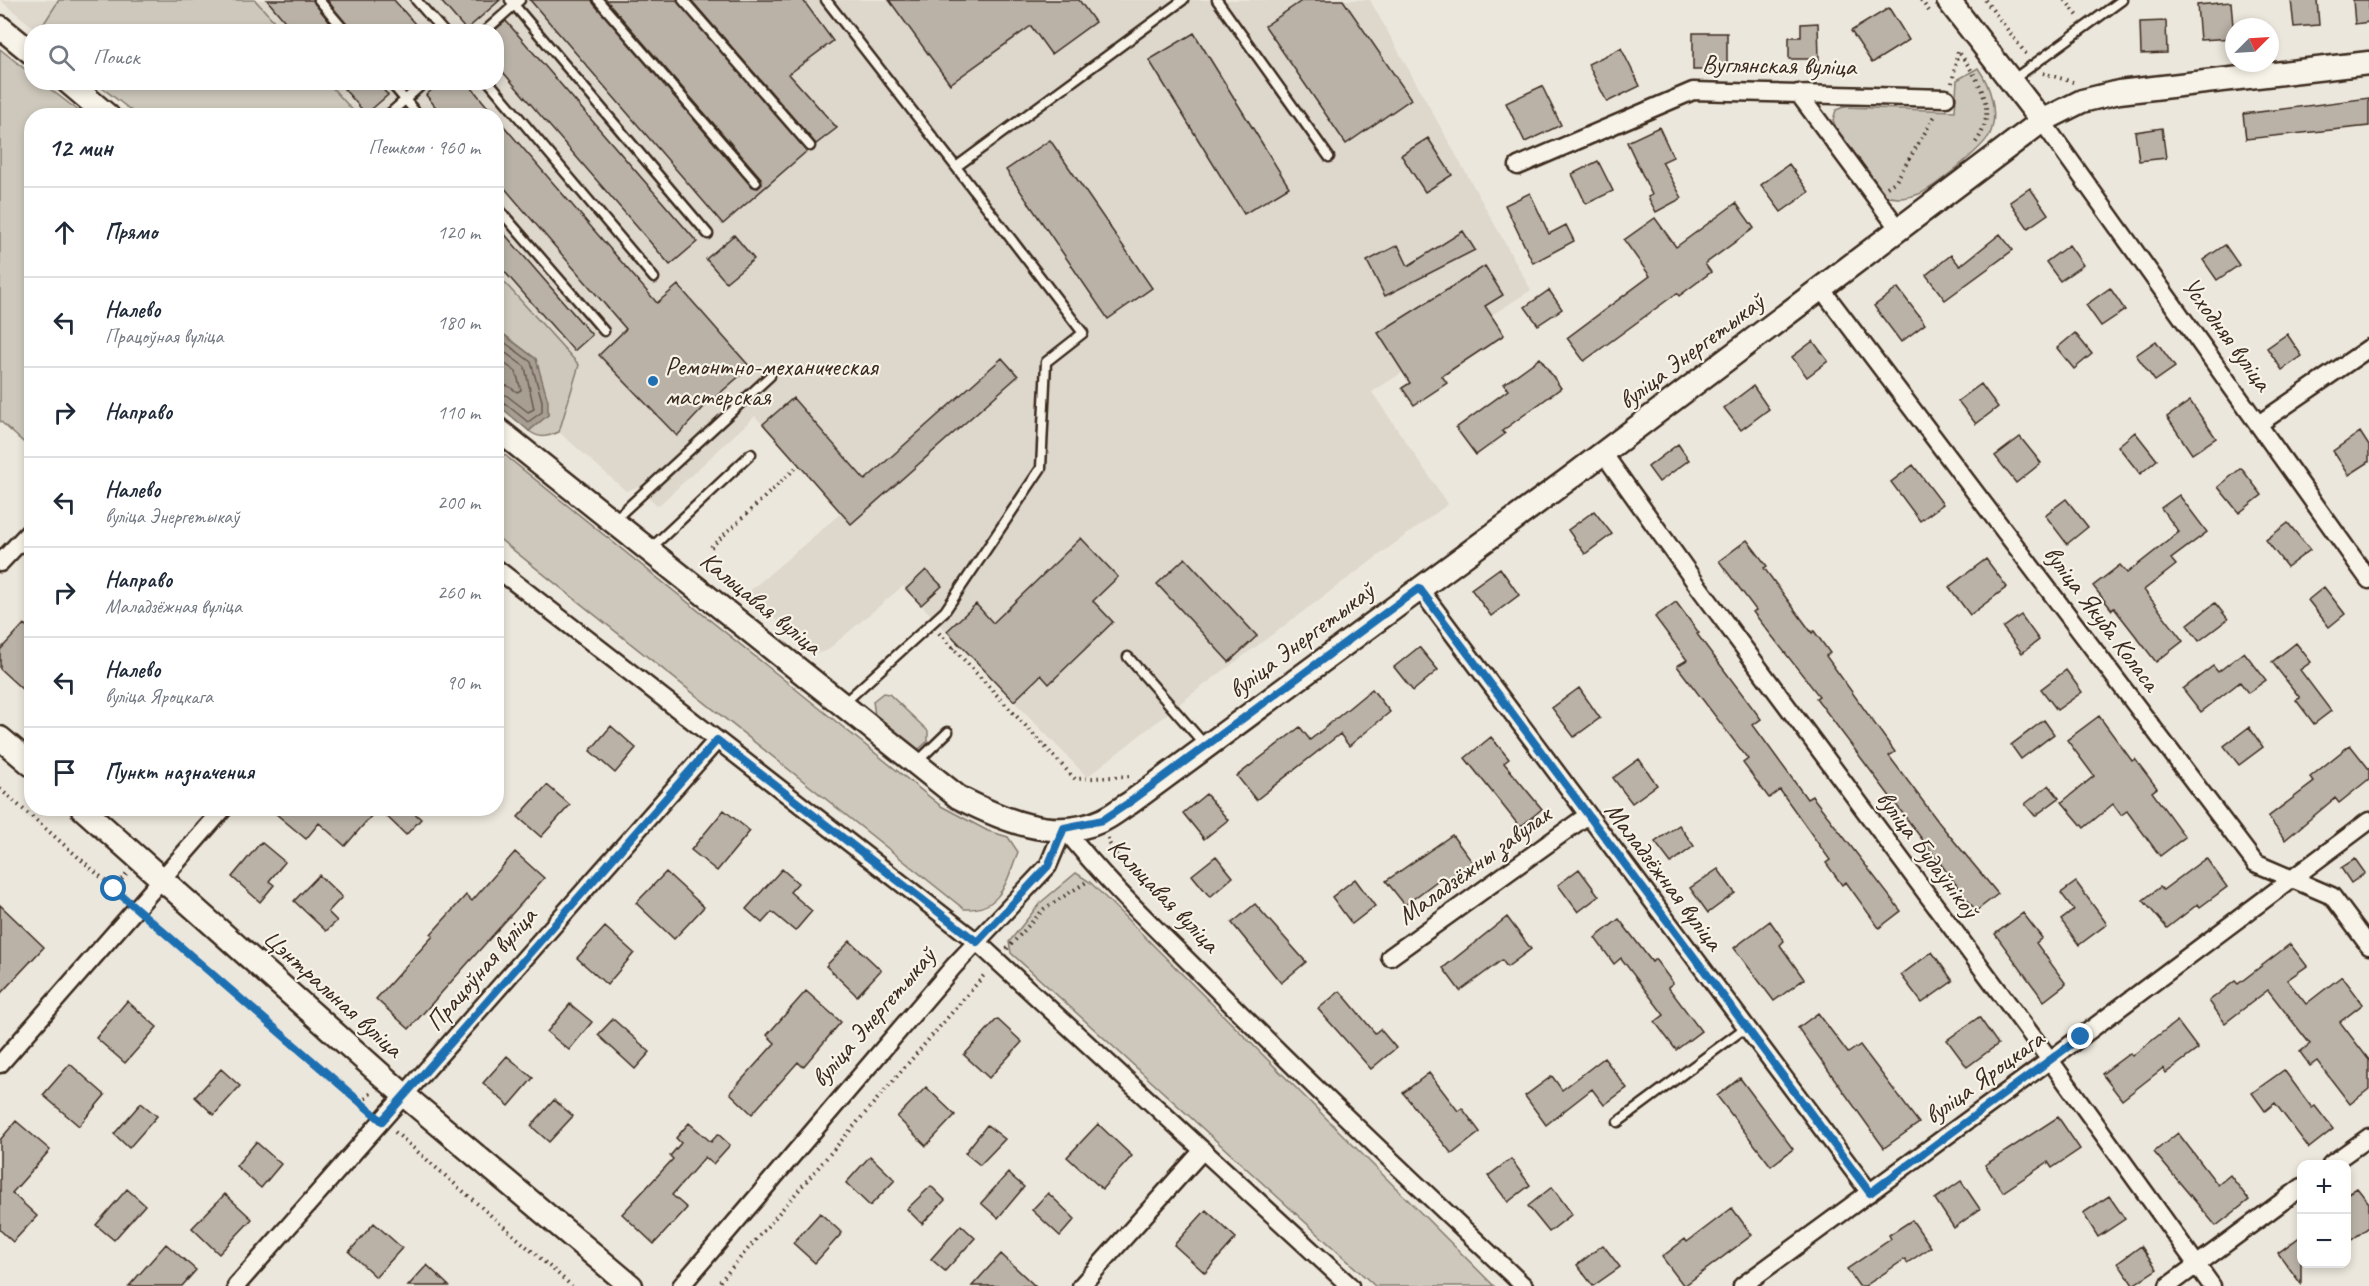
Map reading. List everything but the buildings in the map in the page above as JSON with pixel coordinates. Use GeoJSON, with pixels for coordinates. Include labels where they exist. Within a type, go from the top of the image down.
{"type":"FeatureCollection","features":[{"type":"Feature","properties":{"kind":"street"},"geometry":{"type":"LineString","coordinates":[[1948,0],[2042,121],[2082,100],[2118,92],[2369,63]]}},
{"type":"Feature","properties":{"kind":"street"},"geometry":{"type":"LineString","coordinates":[[0,27],[24,46]]}},
{"type":"Feature","properties":{"kind":"street"},"geometry":{"type":"LineString","coordinates":[[77,90],[99,108]]}},
{"type":"Feature","properties":{"kind":"street","name":"Вуглянская вуліца"},"geometry":{"type":"LineString","coordinates":[[1518,166],[1693,90],[1946,98]]}},
{"type":"Feature","properties":{"kind":"street"},"geometry":{"type":"LineString","coordinates":[[1798,93],[1898,228]]}},
{"type":"Feature","properties":{"kind":"street","name":"вуліца Энергетыкаў"},"geometry":{"type":"LineString","coordinates":[[681,1286],[977,942],[1048,866],[1064,828],[1103,820],[1206,746],[1603,453],[2042,121]]}},
{"type":"Feature","properties":{"kind":"street","name":"Усходняя вуліца"},"geometry":{"type":"LineString","coordinates":[[2042,121],[2260,423],[2369,580]]}},
{"type":"Feature","properties":{"kind":"street","name":"вуліца Якуба Коласа"},"geometry":{"type":"LineString","coordinates":[[1820,288],[2255,864],[2332,896],[2369,946]]}},
{"type":"Feature","properties":{"kind":"street"},"geometry":{"type":"LineString","coordinates":[[2260,423],[2369,348]]}},
{"type":"Feature","properties":{"kind":"street","name":"Кальцавая вуліца"},"geometry":{"type":"LineString","coordinates":[[504,434],[958,797],[988,812],[1038,828],[1064,828],[1083,853],[1321,1095],[1524,1286]]}},
{"type":"Feature","properties":{"kind":"street","name":"вуліца Будаўнікоў"},"geometry":{"type":"LineString","coordinates":[[1603,453],[1695,582],[2050,1060],[2212,1286]]}},
{"type":"Feature","properties":{"kind":"street"},"geometry":{"type":"LineString","coordinates":[[0,563],[24,538]]}},
{"type":"Feature","properties":{"kind":"street"},"geometry":{"type":"LineString","coordinates":[[504,574],[977,942],[1350,1286]]}},
{"type":"Feature","properties":{"kind":"street","name":"Маладзёжная вуліца"},"geometry":{"type":"LineString","coordinates":[[1419,588],[1870,1193]]}},
{"type":"Feature","properties":{"kind":"street"},"geometry":{"type":"LineString","coordinates":[[0,738],[24,758]]}},
{"type":"Feature","properties":{"kind":"street","name":"Працоўная вуліца"},"geometry":{"type":"LineString","coordinates":[[236,1286],[717,740]]}},
{"type":"Feature","properties":{"kind":"street","name":"Маладзёжны завулак"},"geometry":{"type":"LineString","coordinates":[[1390,957],[1588,815]]}},
{"type":"Feature","properties":{"kind":"street","name":"Цэнтральная вуліца"},"geometry":{"type":"LineString","coordinates":[[91,816],[404,1095],[631,1286]]}},
{"type":"Feature","properties":{"kind":"street"},"geometry":{"type":"LineString","coordinates":[[0,1064],[217,816]]}},
{"type":"Feature","properties":{"kind":"street","name":"вуліца Яроцкага"},"geometry":{"type":"LineString","coordinates":[[1742,1286],[2050,1060],[2369,821]]}},
{"type":"Feature","properties":{"kind":"street"},"geometry":{"type":"LineString","coordinates":[[2337,1160],[2369,1137]]}},
{"type":"Feature","properties":{"kind":"street"},"geometry":{"type":"LineString","coordinates":[[1081,1286],[1203,1150]]}},
{"type":"Feature","properties":{"kind":"street"},"geometry":{"type":"LineString","coordinates":[[2168,1286],[2297,1190]]}},
{"type":"Feature","properties":{"kind":"lane"},"geometry":{"type":"LineString","coordinates":[[319,0],[339,24]]}},
{"type":"Feature","properties":{"kind":"lane"},"geometry":{"type":"LineString","coordinates":[[416,0],[437,24]]}},
{"type":"Feature","properties":{"kind":"lane"},"geometry":{"type":"LineString","coordinates":[[598,0],[756,182]]}},
{"type":"Feature","properties":{"kind":"lane"},"geometry":{"type":"LineString","coordinates":[[683,0],[810,146]]}},
{"type":"Feature","properties":{"kind":"lane"},"geometry":{"type":"LineString","coordinates":[[825,0],[1083,333],[1046,362],[1041,468],[945,611],[842,705]]}},
{"type":"Feature","properties":{"kind":"lane"},"geometry":{"type":"LineString","coordinates":[[956,167],[1183,0]]}},
{"type":"Feature","properties":{"kind":"lane"},"geometry":{"type":"LineString","coordinates":[[1217,0],[1329,157]]}},
{"type":"Feature","properties":{"kind":"lane"},"geometry":{"type":"LineString","coordinates":[[2010,81],[2122,0]]}},
{"type":"Feature","properties":{"kind":"lane"},"geometry":{"type":"LineString","coordinates":[[492,24],[515,2],[708,234]]}},
{"type":"Feature","properties":{"kind":"lane"},"geometry":{"type":"LineString","coordinates":[[397,90],[412,108]]}},
{"type":"Feature","properties":{"kind":"lane"},"geometry":{"type":"LineString","coordinates":[[395,108],[416,90]]}},
{"type":"Feature","properties":{"kind":"lane"},"geometry":{"type":"LineString","coordinates":[[496,90],[654,278]]}},
{"type":"Feature","properties":{"kind":"lane"},"geometry":{"type":"LineString","coordinates":[[504,215],[604,331]]}},
{"type":"Feature","properties":{"kind":"lane"},"geometry":{"type":"LineString","coordinates":[[613,521],[770,376]]}},
{"type":"Feature","properties":{"kind":"lane"},"geometry":{"type":"LineString","coordinates":[[649,550],[751,454]]}},
{"type":"Feature","properties":{"kind":"lane"},"geometry":{"type":"LineString","coordinates":[[1128,657],[1206,746]]}},
{"type":"Feature","properties":{"kind":"lane"},"geometry":{"type":"LineString","coordinates":[[915,763],[948,732]]}},
{"type":"Feature","properties":{"kind":"lane"},"geometry":{"type":"LineString","coordinates":[[1618,1122],[1745,1028]]}},
{"type":"Feature","properties":{"kind":"path"},"geometry":{"type":"LineString","coordinates":[[1985,0],[2044,75],[2065,82],[2076,82]]}},
{"type":"Feature","properties":{"kind":"path"},"geometry":{"type":"LineString","coordinates":[[2066,0],[2085,27]]}},
{"type":"Feature","properties":{"kind":"path"},"geometry":{"type":"LineString","coordinates":[[1874,196],[1896,181],[1946,98],[1952,85],[1958,51],[1979,81],[1985,101],[1983,134],[1972,148]]}},
{"type":"Feature","properties":{"kind":"path"},"geometry":{"type":"LineString","coordinates":[[711,547],[799,465]]}},
{"type":"Feature","properties":{"kind":"path"},"geometry":{"type":"LineString","coordinates":[[953,648],[958,643]]}},
{"type":"Feature","properties":{"kind":"path"},"geometry":{"type":"LineString","coordinates":[[0,789],[24,810]]}},
{"type":"Feature","properties":{"kind":"path"},"geometry":{"type":"LineString","coordinates":[[31,816],[572,1286]]}},
{"type":"Feature","properties":{"kind":"shaded area"},"geometry":{"type":"Polygon","coordinates":[[[0,0],[59,0],[44,24],[29,24],[0,0]]]}},
{"type":"Feature","properties":{"kind":"shaded area"},"geometry":{"type":"Polygon","coordinates":[[[59,0],[255,0],[277,24],[44,24],[59,0]]]}},
{"type":"Feature","properties":{"kind":"shaded area"},"geometry":{"type":"Polygon","coordinates":[[[255,0],[1370,0],[1531,290],[1372,392],[1448,504],[1192,694],[1087,777],[903,586],[826,651],[818,653],[745,595],[841,513],[755,416],[658,506],[637,487],[626,491],[559,432],[579,365],[504,281],[504,108],[351,108],[334,90],[504,90],[504,24],[277,24],[255,0]]]}},
{"type":"Feature","properties":{"kind":"shaded area"},"geometry":{"type":"Polygon","coordinates":[[[0,49],[24,68],[24,90],[51,90],[75,108],[24,108],[24,443],[0,421],[0,49]]]}},
{"type":"Feature","properties":{"kind":"shaded area"},"geometry":{"type":"Polygon","coordinates":[[[1978,68],[1992,100],[1994,117],[1993,126],[1986,140],[1958,167],[1919,194],[1897,198],[1883,195],[1836,128],[1833,120],[1836,110],[1844,107],[1955,111],[1957,80],[1978,68]]]}},
{"type":"Feature","properties":{"kind":"shaded area"},"geometry":{"type":"Polygon","coordinates":[[[105,90],[334,90],[351,108],[128,108],[105,90]]]}},
{"type":"Feature","properties":{"kind":"shaded area"},"geometry":{"type":"Polygon","coordinates":[[[504,282],[579,365],[559,432],[547,436],[540,436],[529,431],[548,415],[536,359],[504,334],[504,282]]]}},
{"type":"Feature","properties":{"kind":"shaded area"},"geometry":{"type":"Polygon","coordinates":[[[504,454],[941,806],[988,831],[1008,837],[1018,852],[1001,892],[987,905],[964,909],[504,543],[504,454]]]}},
{"type":"Feature","properties":{"kind":"shaded area"},"geometry":{"type":"Polygon","coordinates":[[[883,693],[889,694],[928,731],[928,741],[919,749],[912,750],[875,716],[873,701],[883,693]]]}},
{"type":"Feature","properties":{"kind":"shaded area"},"geometry":{"type":"Polygon","coordinates":[[[1076,873],[1090,882],[1494,1286],[1375,1286],[1011,953],[1009,942],[1040,903],[1076,873]]]}},
{"type":"Feature","properties":{"kind":"water"},"geometry":{"type":"Polygon","coordinates":[[[504,335],[536,359],[548,401],[548,415],[529,431],[504,410],[504,335]]]}},
{"type":"Feature","properties":{"kind":"place","name":"Ремонтно-механическая мастерская"},"geometry":{"type":"Point","coordinates":[653,381]}},
{"type":"Feature","properties":{"kind":"route"},"geometry":{"type":"LineString","coordinates":[[114,889],[382,1121],[717,740],[977,942],[1048,866],[1064,828],[1103,820],[1130,802],[1419,588],[1870,1193],[2081,1037]]}}]}
